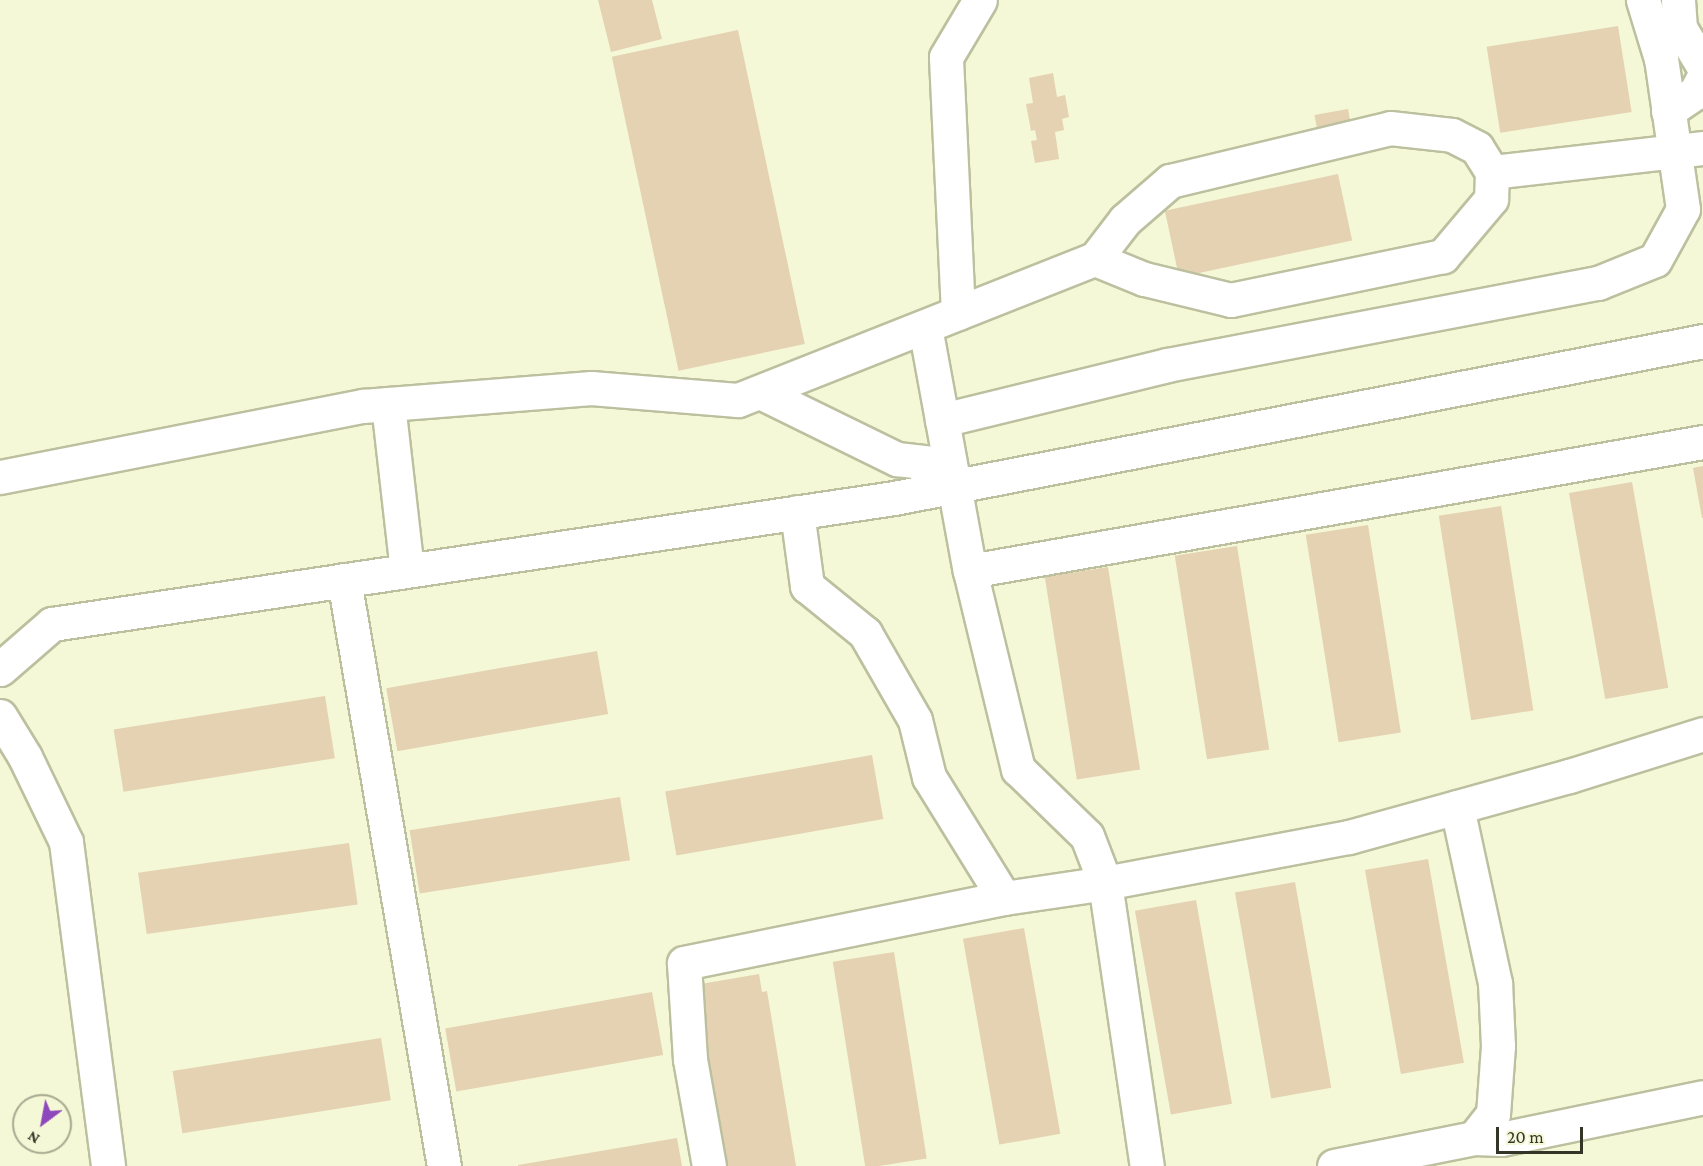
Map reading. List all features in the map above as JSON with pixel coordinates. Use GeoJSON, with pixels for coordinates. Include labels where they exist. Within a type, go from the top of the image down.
{"type":"FeatureCollection","features":[{"type":"Feature","properties":{"kind":"lane"},"geometry":{"type":"LineString","coordinates":[[958,313],[946,57],[980,0]]}},
{"type":"Feature","properties":{"kind":"lane"},"geometry":{"type":"LineString","coordinates":[[942,420],[1167,365],[1598,283],[1655,260],[1683,208],[1688,150],[1668,111],[1661,59],[1643,0]]}},
{"type":"Feature","properties":{"kind":"lane"},"geometry":{"type":"LineString","coordinates":[[1678,0],[1680,28],[1703,66]]}},
{"type":"Feature","properties":{"kind":"lane"},"geometry":{"type":"LineString","coordinates":[[1668,111],[1695,93],[1703,78]]}},
{"type":"Feature","properties":{"kind":"lane"},"geometry":{"type":"LineString","coordinates":[[0,477],[388,404],[591,388],[738,400],[1095,258],[1125,220],[1170,181],[1390,128],[1452,135],[1477,148],[1491,172],[1491,198],[1443,256],[1232,300],[1144,279],[1095,258]]}},
{"type":"Feature","properties":{"kind":"lane"},"geometry":{"type":"LineString","coordinates":[[1491,172],[1688,150]]}},
{"type":"Feature","properties":{"kind":"lane"},"geometry":{"type":"LineString","coordinates":[[925,327],[970,571],[1018,769],[1087,836],[1105,883],[1147,1166]]}},
{"type":"Feature","properties":{"kind":"lane"},"geometry":{"type":"LineString","coordinates":[[0,669],[52,624],[797,512],[952,476],[1703,341]]}},
{"type":"Feature","properties":{"kind":"lane"},"geometry":{"type":"LineString","coordinates":[[760,392],[897,459],[952,476]]}},
{"type":"Feature","properties":{"kind":"lane"},"geometry":{"type":"LineString","coordinates":[[388,404],[407,570]]}},
{"type":"Feature","properties":{"kind":"lane"},"geometry":{"type":"LineString","coordinates":[[970,571],[1703,442]]}},
{"type":"Feature","properties":{"kind":"lane"},"geometry":{"type":"LineString","coordinates":[[797,512],[807,586],[865,633],[915,720],[929,777],[1004,898]]}},
{"type":"Feature","properties":{"kind":"lane"},"geometry":{"type":"LineString","coordinates":[[344,580],[444,1166]]}},
{"type":"Feature","properties":{"kind":"lane"},"geometry":{"type":"LineString","coordinates":[[0,716],[25,757],[66,843],[108,1166]]}},
{"type":"Feature","properties":{"kind":"lane"},"geometry":{"type":"LineString","coordinates":[[709,1166],[690,1059],[684,963],[1004,898],[1105,883],[1349,837],[1703,734]]}},
{"type":"Feature","properties":{"kind":"lane"},"geometry":{"type":"LineString","coordinates":[[1457,807],[1495,983],[1498,1046],[1493,1114],[1474,1138]]}},
{"type":"Feature","properties":{"kind":"lane"},"geometry":{"type":"LineString","coordinates":[[1334,1166],[1474,1138],[1501,1139],[1703,1097]]}},
{"type":"Feature","properties":{"kind":"building"},"geometry":{"type":"Polygon","coordinates":[[[598,0],[652,0],[662,39],[611,52],[598,0]]]}},
{"type":"Feature","properties":{"kind":"building"},"geometry":{"type":"Polygon","coordinates":[[[1618,26],[1632,112],[1500,133],[1487,47],[1618,26]]]}},
{"type":"Feature","properties":{"kind":"building"},"geometry":{"type":"Polygon","coordinates":[[[738,30],[805,344],[679,371],[612,57],[738,30]]]}},
{"type":"Feature","properties":{"kind":"building"},"geometry":{"type":"Polygon","coordinates":[[[1053,73],[1057,97],[1065,95],[1069,117],[1062,119],[1064,130],[1055,132],[1059,159],[1035,163],[1031,141],[1037,140],[1035,130],[1031,131],[1026,104],[1033,103],[1029,78],[1053,73]]]}},
{"type":"Feature","properties":{"kind":"building"},"geometry":{"type":"Polygon","coordinates":[[[1348,109],[1352,131],[1318,137],[1315,115],[1348,109]]]}},
{"type":"Feature","properties":{"kind":"building"},"geometry":{"type":"Polygon","coordinates":[[[1338,174],[1352,241],[1179,277],[1165,211],[1338,174]]]}},
{"type":"Feature","properties":{"kind":"building"},"geometry":{"type":"Polygon","coordinates":[[[1703,466],[1703,518],[1702,518],[1693,468],[1703,466]]]}},
{"type":"Feature","properties":{"kind":"building"},"geometry":{"type":"Polygon","coordinates":[[[1632,482],[1668,688],[1605,699],[1569,493],[1632,482]]]}},
{"type":"Feature","properties":{"kind":"building"},"geometry":{"type":"Polygon","coordinates":[[[1501,506],[1533,710],[1471,720],[1439,516],[1501,506]]]}},
{"type":"Feature","properties":{"kind":"building"},"geometry":{"type":"Polygon","coordinates":[[[1368,525],[1401,732],[1339,742],[1306,535],[1368,525]]]}},
{"type":"Feature","properties":{"kind":"building"},"geometry":{"type":"Polygon","coordinates":[[[1237,546],[1269,749],[1207,759],[1175,556],[1237,546]]]}},
{"type":"Feature","properties":{"kind":"building"},"geometry":{"type":"Polygon","coordinates":[[[1108,567],[1140,769],[1077,779],[1045,577],[1108,567]]]}},
{"type":"Feature","properties":{"kind":"building"},"geometry":{"type":"Polygon","coordinates":[[[597,651],[608,714],[397,751],[386,688],[597,651]]]}},
{"type":"Feature","properties":{"kind":"building"},"geometry":{"type":"Polygon","coordinates":[[[325,696],[335,758],[123,792],[114,729],[325,696]]]}},
{"type":"Feature","properties":{"kind":"building"},"geometry":{"type":"Polygon","coordinates":[[[872,755],[883,819],[676,855],[665,791],[872,755]]]}},
{"type":"Feature","properties":{"kind":"building"},"geometry":{"type":"Polygon","coordinates":[[[620,797],[630,860],[420,894],[410,830],[620,797]]]}},
{"type":"Feature","properties":{"kind":"building"},"geometry":{"type":"Polygon","coordinates":[[[349,843],[358,904],[147,934],[138,873],[349,843]]]}},
{"type":"Feature","properties":{"kind":"building"},"geometry":{"type":"Polygon","coordinates":[[[1428,859],[1464,1063],[1401,1074],[1365,870],[1428,859]]]}},
{"type":"Feature","properties":{"kind":"building"},"geometry":{"type":"Polygon","coordinates":[[[1295,882],[1331,1088],[1271,1098],[1235,893],[1295,882]]]}},
{"type":"Feature","properties":{"kind":"building"},"geometry":{"type":"Polygon","coordinates":[[[1196,900],[1232,1104],[1171,1115],[1135,911],[1196,900]]]}},
{"type":"Feature","properties":{"kind":"building"},"geometry":{"type":"Polygon","coordinates":[[[1024,928],[1060,1134],[999,1145],[963,939],[1024,928]]]}},
{"type":"Feature","properties":{"kind":"building"},"geometry":{"type":"Polygon","coordinates":[[[894,952],[927,1158],[865,1166],[833,962],[894,952]]]}},
{"type":"Feature","properties":{"kind":"building"},"geometry":{"type":"Polygon","coordinates":[[[759,974],[762,992],[767,991],[796,1166],[726,1166],[700,1003],[705,1002],[701,984],[759,974]]]}},
{"type":"Feature","properties":{"kind":"building"},"geometry":{"type":"Polygon","coordinates":[[[652,992],[663,1055],[456,1091],[445,1028],[652,992]]]}},
{"type":"Feature","properties":{"kind":"building"},"geometry":{"type":"Polygon","coordinates":[[[381,1038],[391,1100],[182,1133],[173,1071],[381,1038]]]}},
{"type":"Feature","properties":{"kind":"building"},"geometry":{"type":"Polygon","coordinates":[[[677,1138],[682,1166],[518,1166],[518,1165],[677,1138]]]}}]}
